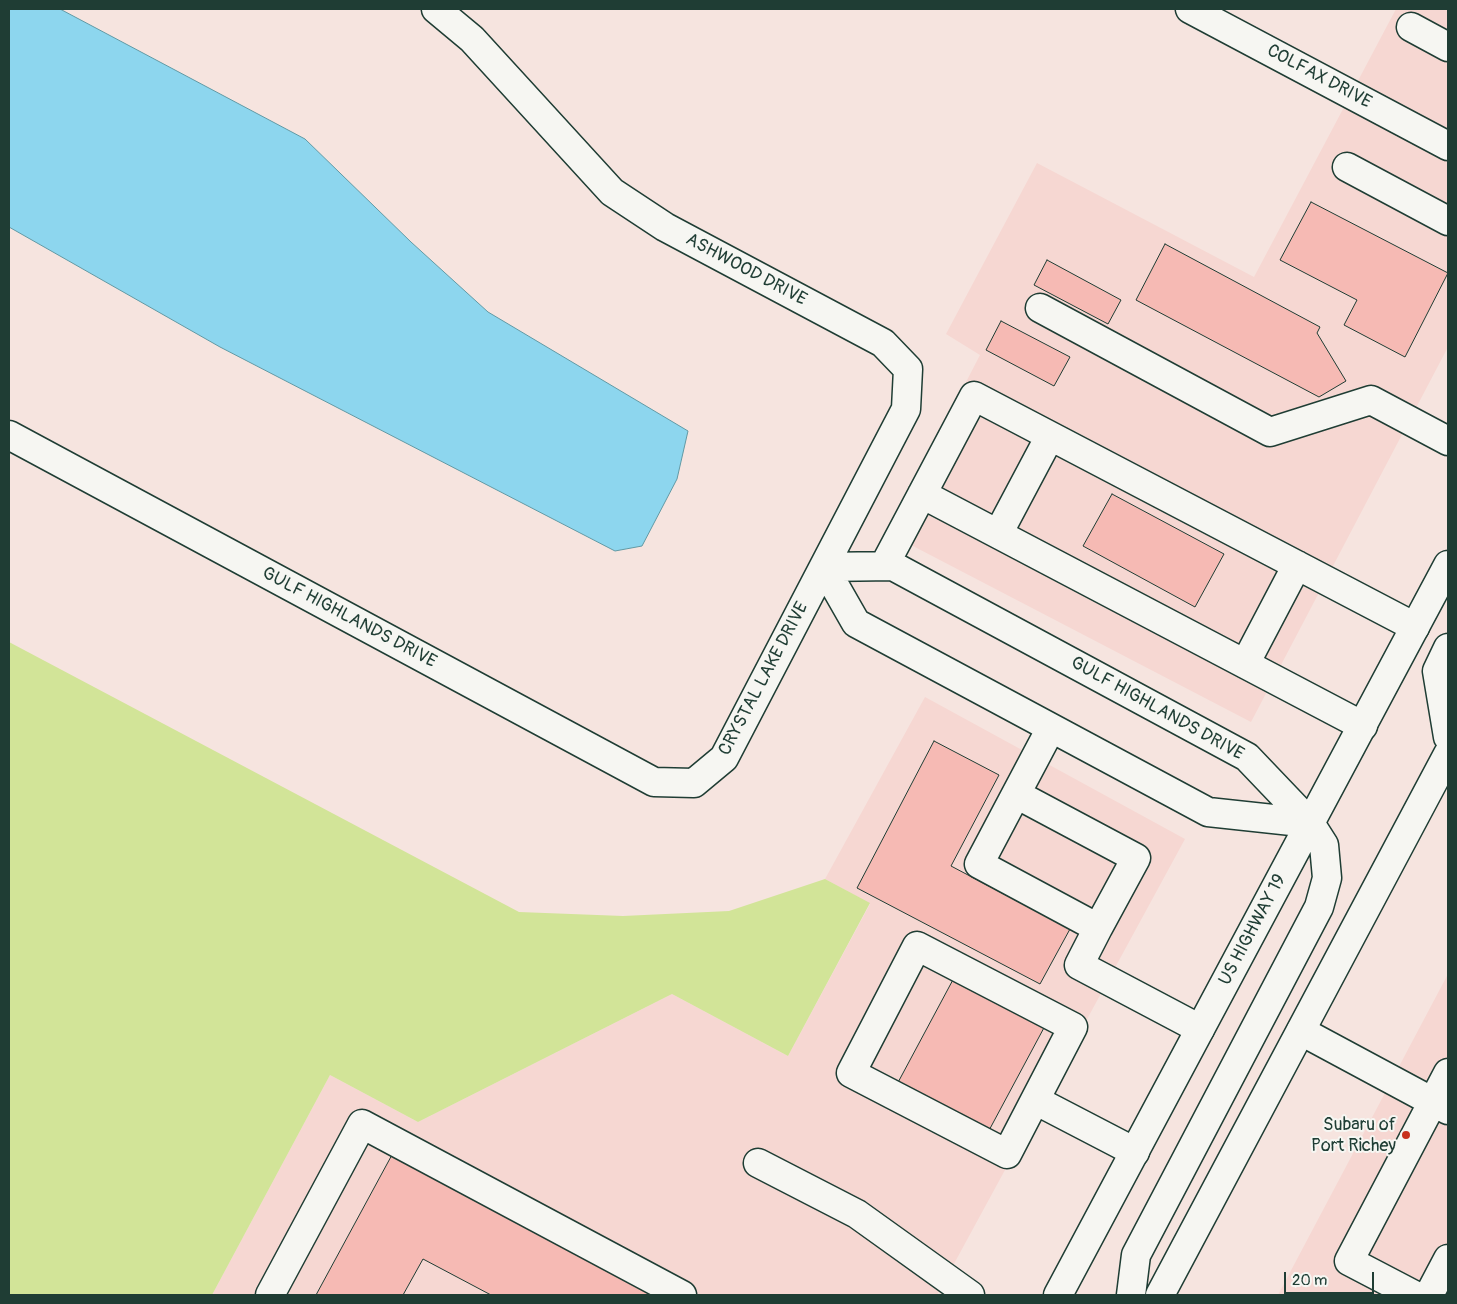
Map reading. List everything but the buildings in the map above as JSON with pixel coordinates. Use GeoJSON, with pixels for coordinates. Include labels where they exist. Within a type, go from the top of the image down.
{"type":"FeatureCollection","features":[{"type":"Feature","properties":{"kind":"main road","name":"ASHWOOD DRIVE"},"geometry":{"type":"LineString","coordinates":[[436,9],[472,39],[612,192],[665,227],[883,343],[908,369],[906,409],[824,567]]}},
{"type":"Feature","properties":{"kind":"main road","name":"COLFAX DRIVE"},"geometry":{"type":"LineString","coordinates":[[1190,9],[1445,138]]}},
{"type":"Feature","properties":{"kind":"main road"},"geometry":{"type":"LineString","coordinates":[[1410,27],[1448,47]]}},
{"type":"Feature","properties":{"kind":"main road"},"geometry":{"type":"LineString","coordinates":[[1347,167],[1448,219]]}},
{"type":"Feature","properties":{"kind":"main road"},"geometry":{"type":"LineString","coordinates":[[1040,308],[1270,432],[1371,400],[1448,442]]}},
{"type":"Feature","properties":{"kind":"main road"},"geometry":{"type":"LineString","coordinates":[[884,566],[974,396],[1415,627]]}},
{"type":"Feature","properties":{"kind":"main road","name":"GULF HIGHLANDS DRIVE"},"geometry":{"type":"LineString","coordinates":[[9,435],[654,782],[694,784]]}},
{"type":"Feature","properties":{"kind":"main road"},"geometry":{"type":"LineString","coordinates":[[998,534],[1050,436]]}},
{"type":"Feature","properties":{"kind":"main road"},"geometry":{"type":"LineString","coordinates":[[922,494],[1363,726]]}},
{"type":"Feature","properties":{"kind":"main road"},"geometry":{"type":"LineString","coordinates":[[1245,664],[1297,565]]}},
{"type":"Feature","properties":{"kind":"main road","name":"US HIGHWAY 19"},"geometry":{"type":"LineString","coordinates":[[1058,1295],[1448,565]]}},
{"type":"Feature","properties":{"kind":"main road","name":"GULF HIGHLANDS DRIVE"},"geometry":{"type":"LineString","coordinates":[[824,567],[894,566],[1247,757],[1310,823],[1324,845],[1327,878],[1319,907],[1136,1255],[1131,1295]]}},
{"type":"Feature","properties":{"kind":"main road"},"geometry":{"type":"LineString","coordinates":[[824,567],[856,623],[1208,812],[1310,823]]}},
{"type":"Feature","properties":{"kind":"main road","name":"CRYSTAL LAKE DRIVE"},"geometry":{"type":"LineString","coordinates":[[694,784],[724,758],[824,567]]}},
{"type":"Feature","properties":{"kind":"main road"},"geometry":{"type":"LineString","coordinates":[[1448,648],[1437,671],[1448,737]]}},
{"type":"Feature","properties":{"kind":"main road"},"geometry":{"type":"LineString","coordinates":[[1051,728],[979,864],[1098,928]]}},
{"type":"Feature","properties":{"kind":"main road"},"geometry":{"type":"LineString","coordinates":[[1160,1295],[1448,754]]}},
{"type":"Feature","properties":{"kind":"main road"},"geometry":{"type":"LineString","coordinates":[[1016,794],[1136,858],[1079,964],[1200,1029]]}},
{"type":"Feature","properties":{"kind":"main road"},"geometry":{"type":"LineString","coordinates":[[917,946],[1073,1027],[1035,1100],[1007,1154],[851,1073],[917,946]]}},
{"type":"Feature","properties":{"kind":"main road"},"geometry":{"type":"LineString","coordinates":[[1301,1031],[1441,1106]]}},
{"type":"Feature","properties":{"kind":"main road"},"geometry":{"type":"LineString","coordinates":[[1414,1295],[1349,1261],[1441,1106],[1448,1073]]}},
{"type":"Feature","properties":{"kind":"main road"},"geometry":{"type":"LineString","coordinates":[[1035,1100],[1135,1152]]}},
{"type":"Feature","properties":{"kind":"main road"},"geometry":{"type":"LineString","coordinates":[[270,1295],[362,1124],[682,1295]]}},
{"type":"Feature","properties":{"kind":"main road"},"geometry":{"type":"LineString","coordinates":[[758,1163],[857,1214],[970,1295]]}},
{"type":"Feature","properties":{"kind":"main road"},"geometry":{"type":"LineString","coordinates":[[1429,1295],[1448,1259]]}},
{"type":"Feature","properties":{"kind":"shaded area"},"geometry":{"type":"Polygon","coordinates":[[[1396,9],[1448,9],[1448,347],[1251,722],[888,533],[980,355],[946,334],[1037,163],[1254,277],[1396,9]]]}},
{"type":"Feature","properties":{"kind":"shaded area"},"geometry":{"type":"Polygon","coordinates":[[[925,697],[1185,839],[937,1295],[212,1295],[330,1075],[418,1122],[672,994],[788,1056],[870,904],[825,879],[925,697]]]}},
{"type":"Feature","properties":{"kind":"shaded area","name":"Subaru of Port Richey"},"geometry":{"type":"Polygon","coordinates":[[[1448,974],[1448,1295],[1278,1295],[1448,974]]]}},
{"type":"Feature","properties":{"kind":"green space"},"geometry":{"type":"Polygon","coordinates":[[[9,642],[519,912],[623,916],[729,911],[825,879],[870,903],[788,1056],[672,994],[418,1122],[330,1075],[212,1295],[9,1295],[9,642]]]}},
{"type":"Feature","properties":{"kind":"water"},"geometry":{"type":"Polygon","coordinates":[[[9,9],[60,9],[305,139],[411,242],[488,312],[688,431],[677,479],[642,546],[615,551],[220,347],[9,227],[9,9]]]}},
{"type":"Feature","properties":{"kind":"place","name":"Subaru of Port Richey"},"geometry":{"type":"Point","coordinates":[1406,1135]}}]}
